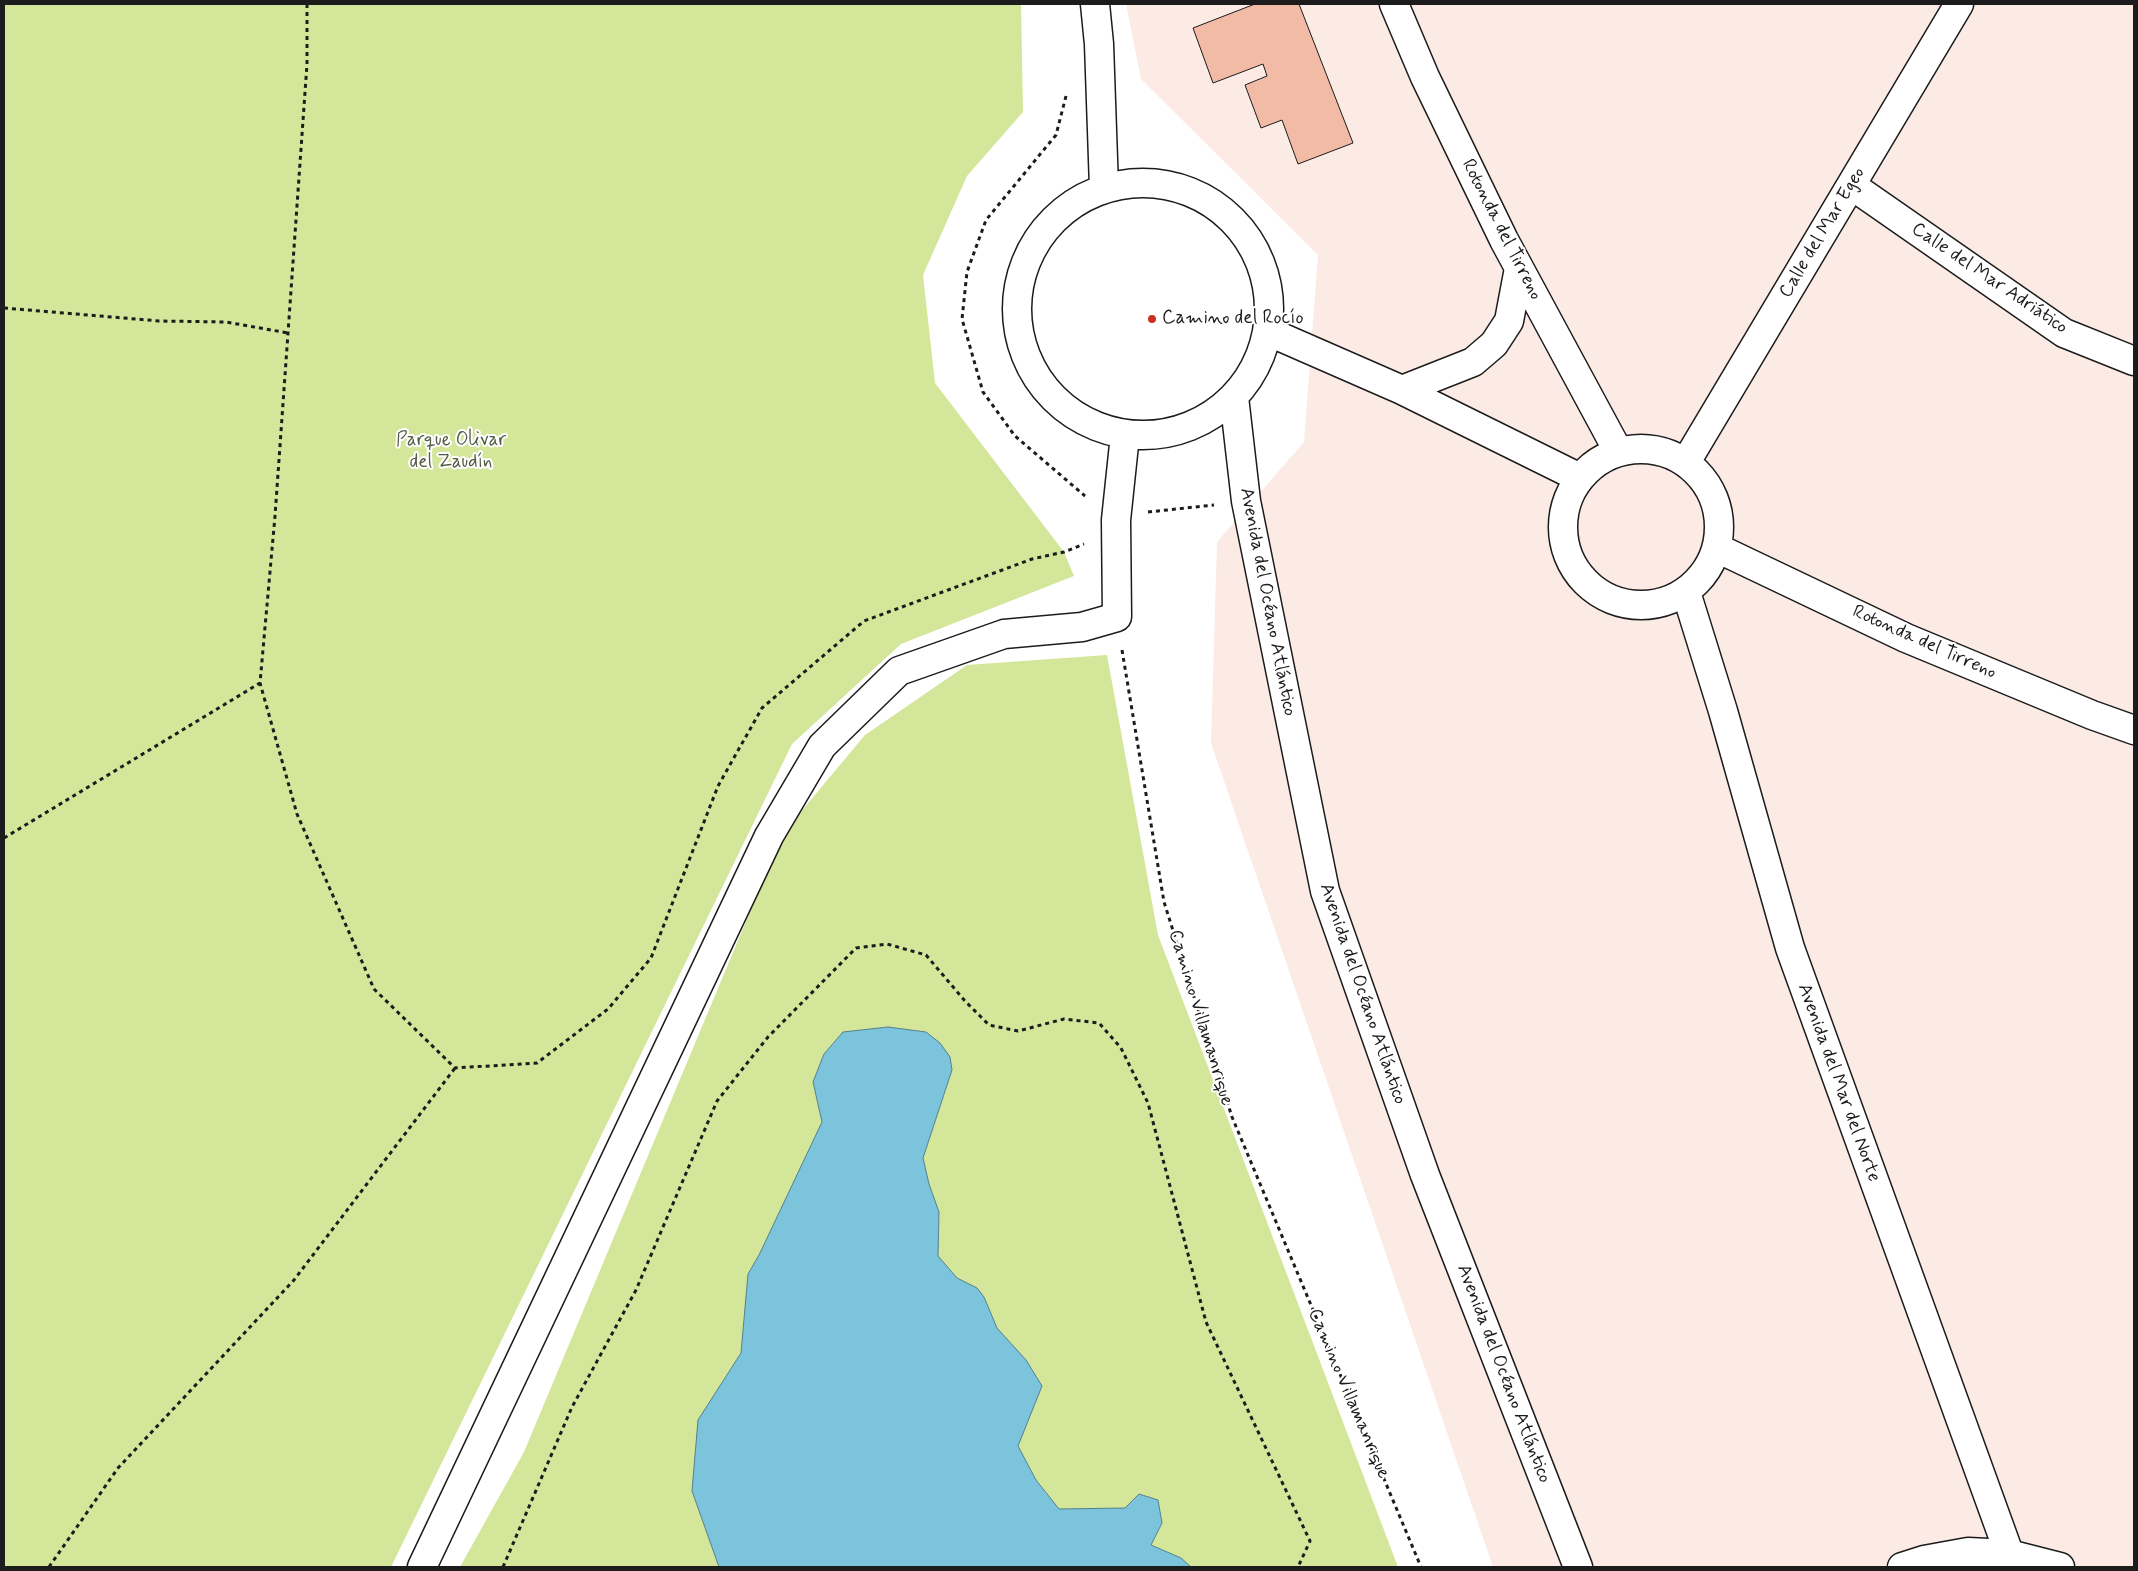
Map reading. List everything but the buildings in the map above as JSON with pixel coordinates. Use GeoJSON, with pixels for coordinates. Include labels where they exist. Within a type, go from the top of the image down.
{"type":"FeatureCollection","features":[{"type":"Feature","properties":{"kind":"street"},"geometry":{"type":"LineString","coordinates":[[1095,4],[1099,44],[1104,188]]}},
{"type":"Feature","properties":{"kind":"street","name":"Rotonda del Tirreno"},"geometry":{"type":"LineString","coordinates":[[1394,4],[1425,78],[1519,268],[1618,451]]}},
{"type":"Feature","properties":{"kind":"street","name":"Calle del Mar Egeo"},"geometry":{"type":"LineString","coordinates":[[1686,462],[1959,4]]}},
{"type":"Feature","properties":{"kind":"street"},"geometry":{"type":"LineString","coordinates":[[1140,182],[1177,187],[1211,202],[1239,226],[1259,258],[1269,294],[1267,331],[1256,366],[1234,397],[1202,421],[1165,434],[1125,435],[1089,424],[1057,403],[1034,374],[1020,339],[1016,302],[1024,264],[1043,231],[1070,205],[1104,188],[1140,182]]}},
{"type":"Feature","properties":{"kind":"street","name":"Calle del Mar Adriático"},"geometry":{"type":"LineString","coordinates":[[1851,185],[2064,333],[2134,361]]}},
{"type":"Feature","properties":{"kind":"street"},"geometry":{"type":"LineString","coordinates":[[1402,390],[1473,362],[1494,344],[1509,321],[1519,268]]}},
{"type":"Feature","properties":{"kind":"street"},"geometry":{"type":"LineString","coordinates":[[1267,331],[1402,390],[1580,478]]}},
{"type":"Feature","properties":{"kind":"street","name":"Avenida del Océano Atlántico"},"geometry":{"type":"LineString","coordinates":[[1234,397],[1246,502],[1325,892],[1425,1175],[1578,1567]]}},
{"type":"Feature","properties":{"kind":"street"},"geometry":{"type":"LineString","coordinates":[[422,1567],[770,836],[822,746],[899,671],[1004,634],[1082,627],[1117,617],[1117,516],[1125,435]]}},
{"type":"Feature","properties":{"kind":"street"},"geometry":{"type":"LineString","coordinates":[[1642,448],[1658,450],[1686,462],[1704,479],[1715,500],[1720,524],[1717,548],[1706,572],[1686,592],[1664,602],[1639,606],[1615,602],[1593,589],[1576,571],[1566,549],[1563,524],[1567,500],[1580,478],[1597,462],[1618,451],[1642,448]]}},
{"type":"Feature","properties":{"kind":"street","name":"Rotonda del Tirreno"},"geometry":{"type":"LineString","coordinates":[[1717,548],[1906,638],[2092,715],[2134,730]]}},
{"type":"Feature","properties":{"kind":"street","name":"Avenida del Mar del Norte"},"geometry":{"type":"LineString","coordinates":[[1686,592],[1723,711],[1790,948],[2011,1561]]}},
{"type":"Feature","properties":{"kind":"street"},"geometry":{"type":"LineString","coordinates":[[1902,1567],[1924,1560],[1968,1552],[2011,1561],[2060,1567]]}},
{"type":"Feature","properties":{"kind":"path"},"geometry":{"type":"LineString","coordinates":[[308,4],[307,64],[276,516],[260,683],[297,814],[374,989],[456,1068],[537,1064]]}},
{"type":"Feature","properties":{"kind":"path"},"geometry":{"type":"LineString","coordinates":[[1067,93],[1056,135],[986,220],[967,272],[962,319],[984,392],[1015,436],[1081,494],[1117,516],[1246,502]]}},
{"type":"Feature","properties":{"kind":"path"},"geometry":{"type":"LineString","coordinates":[[4,308],[159,321],[226,322],[288,333]]}},
{"type":"Feature","properties":{"kind":"path","name":"Camino Villamanrique"},"geometry":{"type":"LineString","coordinates":[[1117,617],[1164,902],[1229,1108],[1421,1567]]}},
{"type":"Feature","properties":{"kind":"path"},"geometry":{"type":"LineString","coordinates":[[4,838],[260,683]]}},
{"type":"Feature","properties":{"kind":"path"},"geometry":{"type":"LineString","coordinates":[[502,1567],[572,1408],[636,1290],[717,1101],[768,1037],[856,948],[887,944],[926,954],[965,1001],[989,1025],[1018,1031],[1064,1020],[1098,1023],[1121,1048],[1148,1103],[1206,1322],[1310,1541],[1298,1567]]}},
{"type":"Feature","properties":{"kind":"path"},"geometry":{"type":"LineString","coordinates":[[49,1567],[118,1468],[294,1280],[456,1068]]}},
{"type":"Feature","properties":{"kind":"shaded area"},"geometry":{"type":"Polygon","coordinates":[[[1126,4],[2134,4],[2134,1567],[1493,1567],[1211,743],[1217,542],[1304,442],[1318,255],[1141,79],[1126,4]]]}},
{"type":"Feature","properties":{"kind":"green space","name":"Parque Olivar del Zaudín"},"geometry":{"type":"Polygon","coordinates":[[[4,4],[1021,4],[1023,112],[967,176],[923,275],[935,383],[1064,552],[1074,576],[901,644],[792,744],[391,1567],[4,1567],[4,4]]]}},
{"type":"Feature","properties":{"kind":"green space"},"geometry":{"type":"Polygon","coordinates":[[[1107,655],[1158,935],[1398,1567],[460,1567],[524,1452],[783,833],[865,735],[967,665],[1107,655]]]}},
{"type":"Feature","properties":{"kind":"water"},"geometry":{"type":"Polygon","coordinates":[[[888,1027],[926,1032],[940,1043],[950,1057],[952,1070],[923,1158],[929,1184],[939,1212],[938,1256],[957,1278],[977,1288],[984,1297],[997,1328],[1026,1360],[1042,1386],[1018,1446],[1036,1480],[1059,1509],[1125,1508],[1139,1494],[1158,1500],[1162,1523],[1151,1545],[1181,1558],[1191,1567],[719,1567],[692,1491],[698,1420],[741,1353],[748,1274],[759,1255],[822,1122],[813,1082],[824,1054],[843,1032],[888,1027]]]}},
{"type":"Feature","properties":{"kind":"place","name":"Camino del Rocío"},"geometry":{"type":"Point","coordinates":[1152,319]}}]}
